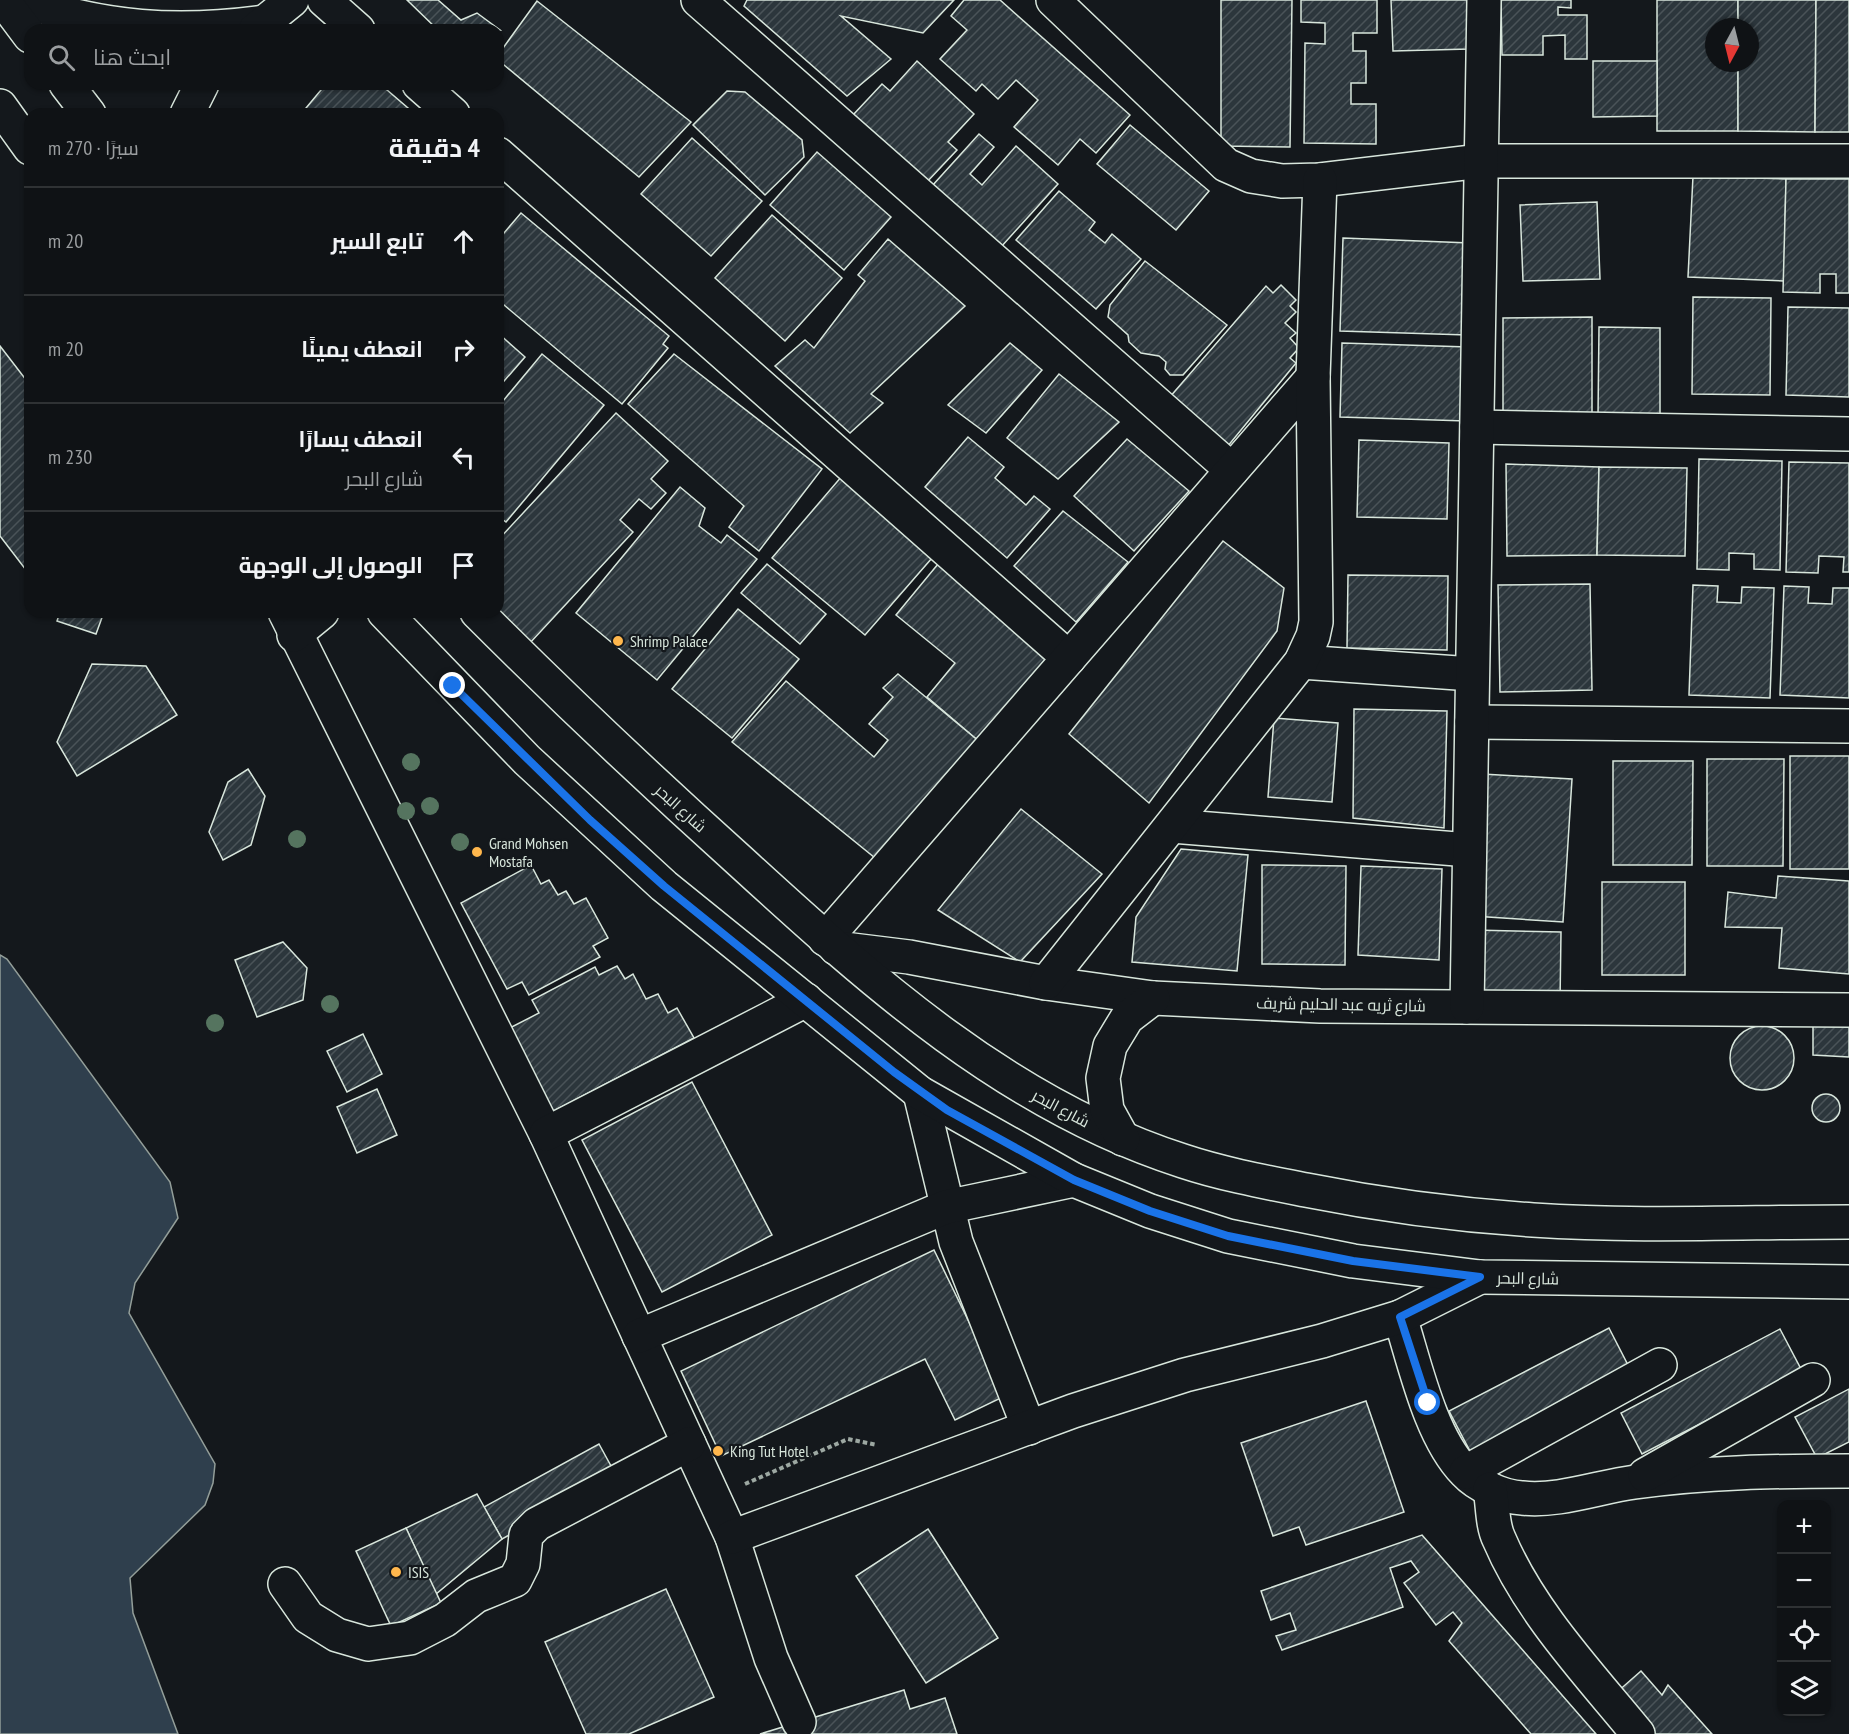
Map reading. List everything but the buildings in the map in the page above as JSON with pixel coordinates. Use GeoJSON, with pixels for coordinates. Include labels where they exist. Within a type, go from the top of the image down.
{"type":"FeatureCollection","features":[{"type":"Feature","properties":{"kind":"street"},"geometry":{"type":"LineString","coordinates":[[3,0],[24,28]]}},
{"type":"Feature","properties":{"kind":"street"},"geometry":{"type":"LineString","coordinates":[[21,0],[112,24]]}},
{"type":"Feature","properties":{"kind":"street"},"geometry":{"type":"LineString","coordinates":[[262,24],[292,0]]}},
{"type":"Feature","properties":{"kind":"street"},"geometry":{"type":"LineString","coordinates":[[324,0],[351,24]]}},
{"type":"Feature","properties":{"kind":"street"},"geometry":{"type":"LineString","coordinates":[[698,0],[1232,470]]}},
{"type":"Feature","properties":{"kind":"street"},"geometry":{"type":"LineString","coordinates":[[1053,0],[1226,165],[1251,176],[1282,181],[1320,180],[1482,161],[1849,161]]}},
{"type":"Feature","properties":{"kind":"street"},"geometry":{"type":"LineString","coordinates":[[1467,1007],[1484,0]]}},
{"type":"Feature","properties":{"kind":"street"},"geometry":{"type":"LineString","coordinates":[[71,90],[84,108]]}},
{"type":"Feature","properties":{"kind":"street"},"geometry":{"type":"LineString","coordinates":[[190,108],[199,90]]}},
{"type":"Feature","properties":{"kind":"street"},"geometry":{"type":"LineString","coordinates":[[426,90],[446,108]]}},
{"type":"Feature","properties":{"kind":"street"},"geometry":{"type":"LineString","coordinates":[[0,106],[24,140]]}},
{"type":"Feature","properties":{"kind":"street"},"geometry":{"type":"LineString","coordinates":[[504,159],[1069,658]]}},
{"type":"Feature","properties":{"kind":"street"},"geometry":{"type":"LineString","coordinates":[[1046,983],[1301,662],[1311,642],[1316,622],[1313,377],[1320,180]]}},
{"type":"Feature","properties":{"kind":"street"},"geometry":{"type":"LineString","coordinates":[[831,944],[1069,658],[1313,377]]}},
{"type":"Feature","properties":{"kind":"street"},"geometry":{"type":"LineString","coordinates":[[1477,427],[1849,434]]}},
{"type":"Feature","properties":{"kind":"street"},"geometry":{"type":"LineString","coordinates":[[304,618],[289,623],[546,1134],[732,1537],[771,1659],[799,1722]]}},
{"type":"Feature","properties":{"kind":"street","name":"شارع البحر"},"geometry":{"type":"LineString","coordinates":[[390,618],[453,686],[590,820],[664,886],[920,1093],[1074,1180],[1150,1211],[1228,1236],[1353,1261],[1480,1277],[1849,1282]]}},
{"type":"Feature","properties":{"kind":"street","name":"شارع البحر"},"geometry":{"type":"LineString","coordinates":[[483,618],[645,774],[831,944],[939,1031],[997,1072],[1058,1109],[1123,1139],[1184,1161],[1270,1183],[1358,1200],[1447,1212],[1536,1220],[1849,1222]]}},
{"type":"Feature","properties":{"kind":"street"},"geometry":{"type":"LineString","coordinates":[[1301,662],[1472,674]]}},
{"type":"Feature","properties":{"kind":"street"},"geometry":{"type":"LineString","coordinates":[[1472,722],[1849,726]]}},
{"type":"Feature","properties":{"kind":"street"},"geometry":{"type":"LineString","coordinates":[[1172,826],[1469,850]]}},
{"type":"Feature","properties":{"kind":"street","name":"شارع ثريه عبد الحليم شريف"},"geometry":{"type":"LineString","coordinates":[[831,944],[1046,983],[1153,998],[1320,1006],[1849,1010]]}},
{"type":"Feature","properties":{"kind":"street"},"geometry":{"type":"LineString","coordinates":[[1123,1139],[1107,1110],[1103,1078],[1105,1067],[1110,1046],[1127,1018],[1153,998]]}},
{"type":"Feature","properties":{"kind":"street"},"geometry":{"type":"LineString","coordinates":[[546,1134],[806,1000]]}},
{"type":"Feature","properties":{"kind":"street"},"geometry":{"type":"LineString","coordinates":[[920,1093],[956,1242],[1029,1428]]}},
{"type":"Feature","properties":{"kind":"street"},"geometry":{"type":"LineString","coordinates":[[639,1336],[946,1208],[1074,1180]]}},
{"type":"Feature","properties":{"kind":"street"},"geometry":{"type":"LineString","coordinates":[[732,1537],[1029,1428],[1185,1375],[1322,1341],[1400,1317],[1480,1277]]}},
{"type":"Feature","properties":{"kind":"street"},"geometry":{"type":"LineString","coordinates":[[1400,1317],[1428,1403],[1448,1448],[1478,1481],[1497,1537],[1521,1581],[1581,1664],[1638,1734]]}},
{"type":"Feature","properties":{"kind":"street"},"geometry":{"type":"LineString","coordinates":[[1478,1481],[1660,1365]]}},
{"type":"Feature","properties":{"kind":"street"},"geometry":{"type":"LineString","coordinates":[[1633,1482],[1813,1380]]}},
{"type":"Feature","properties":{"kind":"street"},"geometry":{"type":"LineString","coordinates":[[285,1584],[308,1617],[337,1635],[368,1644],[410,1638],[445,1620],[476,1596],[514,1580],[523,1564],[526,1535],[537,1524],[689,1444]]}},
{"type":"Feature","properties":{"kind":"street"},"geometry":{"type":"LineString","coordinates":[[1478,1481],[1521,1498],[1554,1497],[1633,1482],[1740,1472],[1842,1467]]}},
{"type":"Feature","properties":{"kind":"path"},"geometry":{"type":"LineString","coordinates":[[714,1498],[848,1439],[887,1447]]}},
{"type":"Feature","properties":{"kind":"water"},"geometry":{"type":"Polygon","coordinates":[[[0,955],[7,959],[170,1182],[178,1218],[135,1283],[129,1313],[215,1464],[213,1483],[205,1505],[130,1578],[133,1613],[178,1734],[0,1734],[0,955]]]}},
{"type":"Feature","properties":{"kind":"place","name":"Shrimp Palace"},"geometry":{"type":"Point","coordinates":[618,641]}},
{"type":"Feature","properties":{"kind":"place","name":"Grand Mohsen Mostafa"},"geometry":{"type":"Point","coordinates":[477,852]}},
{"type":"Feature","properties":{"kind":"place","name":"King Tut Hotel"},"geometry":{"type":"Point","coordinates":[718,1451]}},
{"type":"Feature","properties":{"kind":"place","name":"ISIS"},"geometry":{"type":"Point","coordinates":[396,1572]}},
{"type":"Feature","properties":{"kind":"route"},"geometry":{"type":"LineString","coordinates":[[453,686],[590,820],[664,886],[920,1093],[947,1110],[1074,1180],[1150,1211],[1228,1236],[1353,1261],[1480,1277],[1400,1317],[1428,1403]]}}]}
